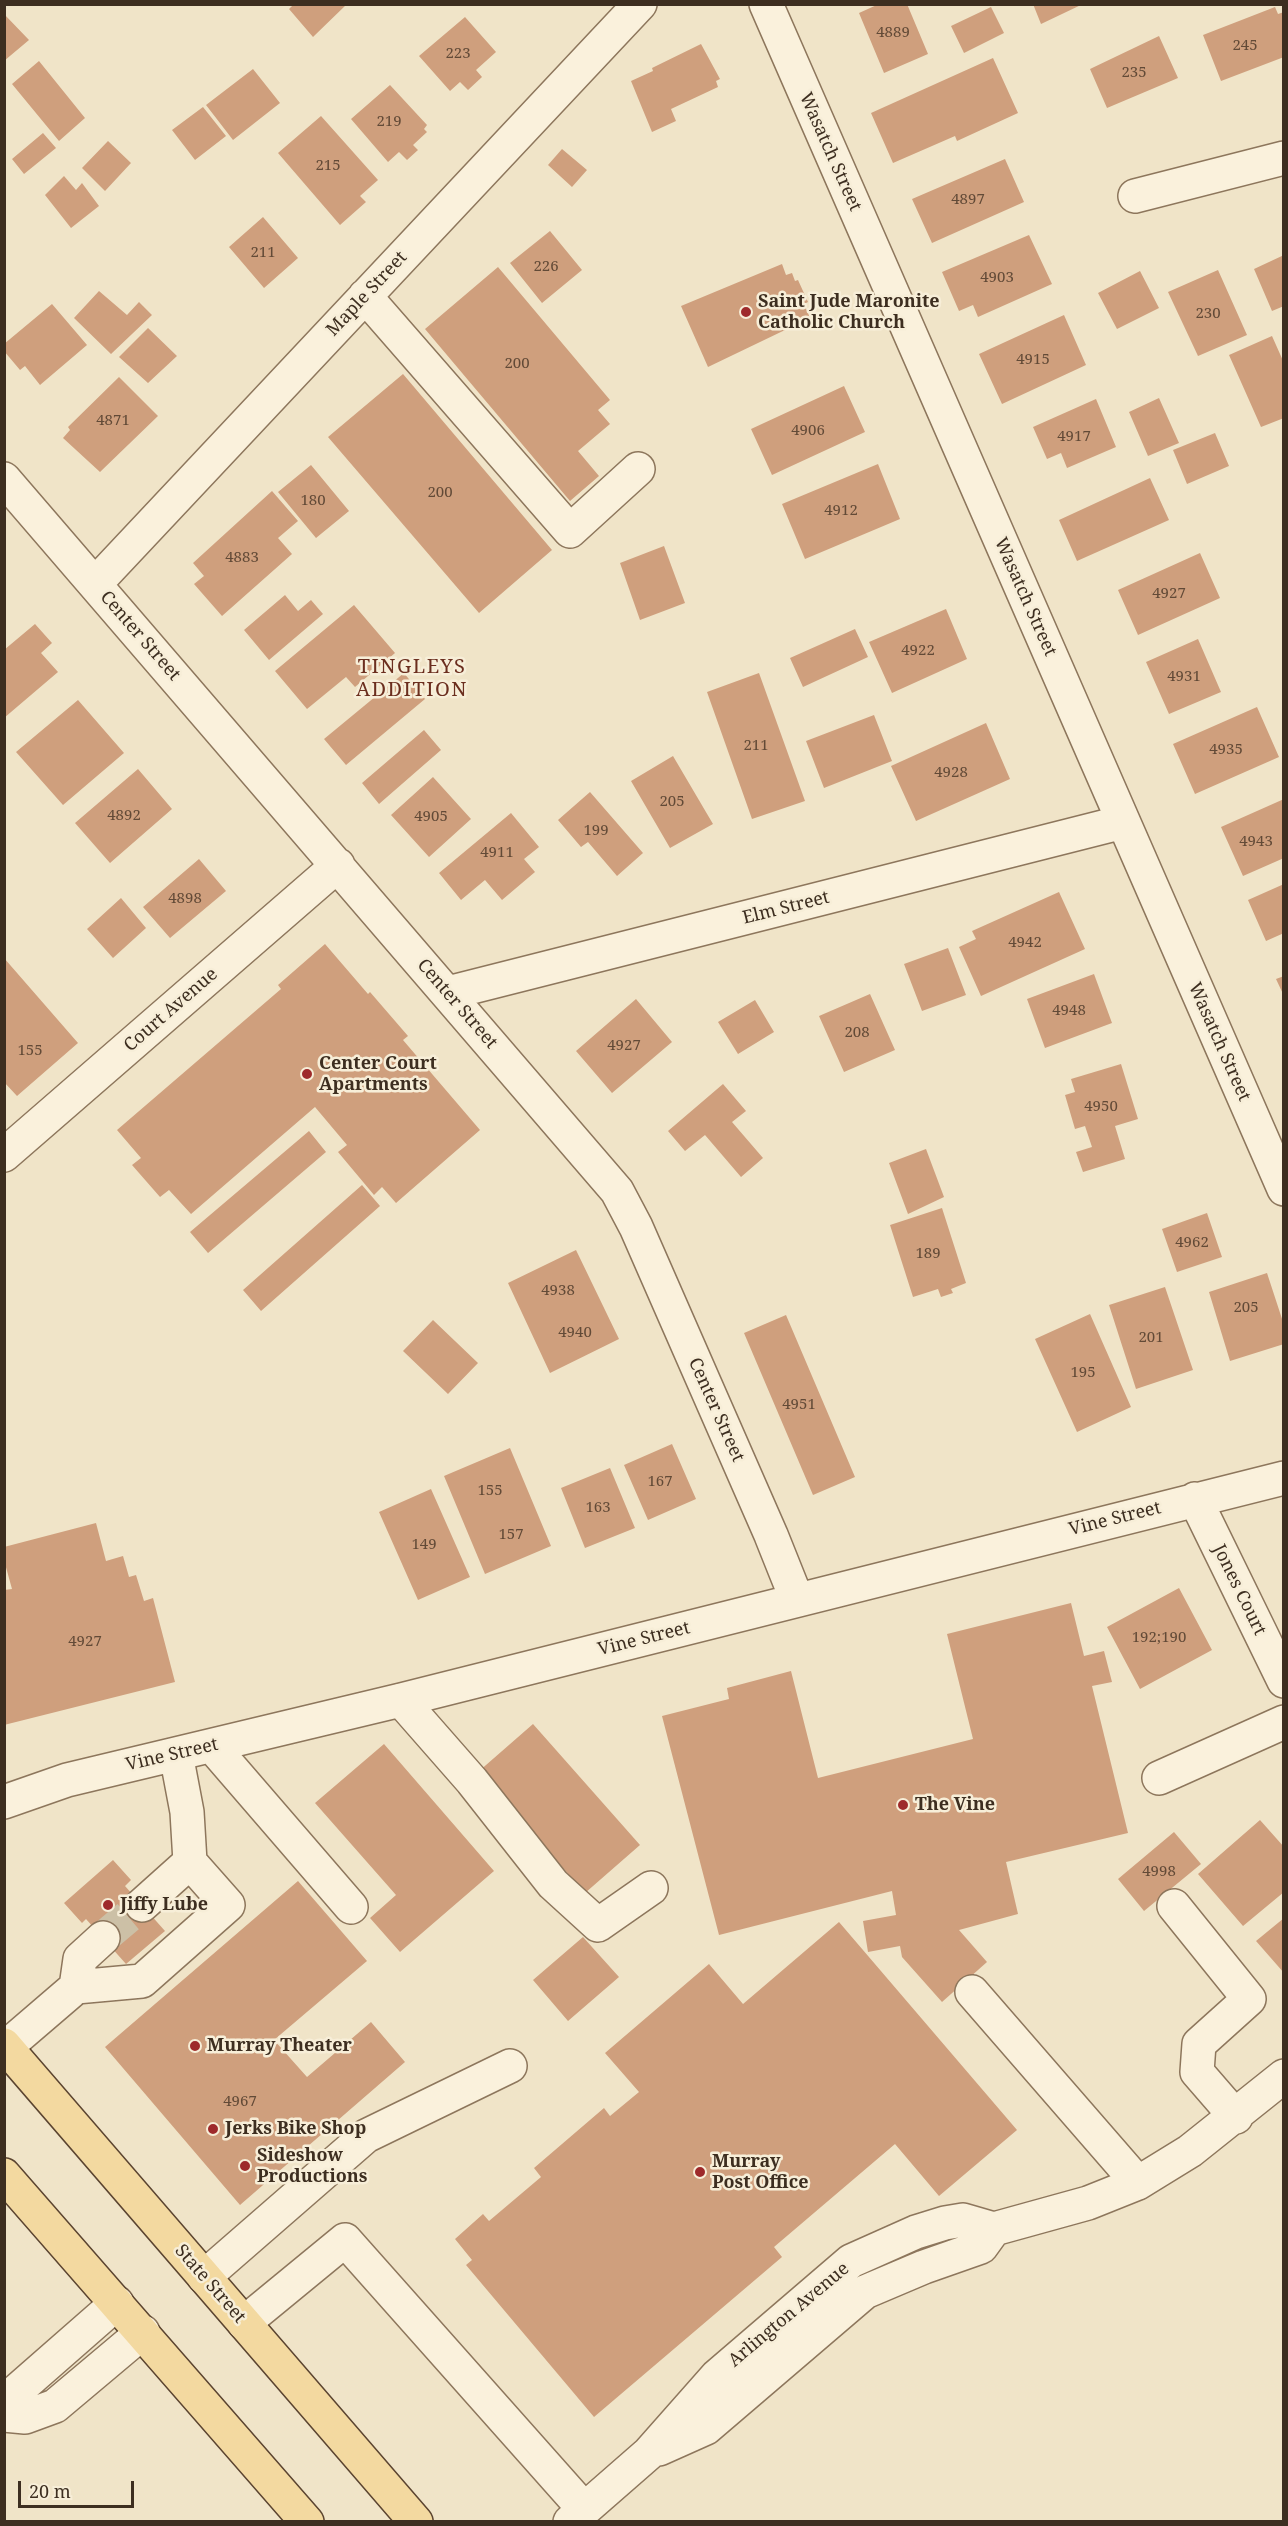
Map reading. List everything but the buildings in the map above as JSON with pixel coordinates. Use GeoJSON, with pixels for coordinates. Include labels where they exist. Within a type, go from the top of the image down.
{"type":"FeatureCollection","features":[{"type":"Feature","properties":{"kind":"main road","name":"State Street"},"geometry":{"type":"LineString","coordinates":[[5,2046],[416,2522]]}},
{"type":"Feature","properties":{"kind":"main road"},"geometry":{"type":"LineString","coordinates":[[4,2175],[308,2522]]}},
{"type":"Feature","properties":{"kind":"street","name":"Maple Street"},"geometry":{"type":"LineString","coordinates":[[95,584],[640,4]]}},
{"type":"Feature","properties":{"kind":"street","name":"Wasatch Street"},"geometry":{"type":"LineString","coordinates":[[766,4],[1284,1189]]}},
{"type":"Feature","properties":{"kind":"street"},"geometry":{"type":"LineString","coordinates":[[1135,196],[1284,158]]}},
{"type":"Feature","properties":{"kind":"street"},"geometry":{"type":"LineString","coordinates":[[366,296],[570,531],[639,469]]}},
{"type":"Feature","properties":{"kind":"street","name":"Center Street"},"geometry":{"type":"LineString","coordinates":[[4,479],[617,1191],[636,1227],[756,1502],[796,1600]]}},
{"type":"Feature","properties":{"kind":"street","name":"Elm Street"},"geometry":{"type":"LineString","coordinates":[[448,993],[1123,822]]}},
{"type":"Feature","properties":{"kind":"street","name":"Court Avenue"},"geometry":{"type":"LineString","coordinates":[[4,1155],[58,1123],[338,865]]}},
{"type":"Feature","properties":{"kind":"street","name":"Vine Street"},"geometry":{"type":"LineString","coordinates":[[4,1802],[67,1780],[401,1700],[1284,1478]]}},
{"type":"Feature","properties":{"kind":"street","name":"Jones Court"},"geometry":{"type":"LineString","coordinates":[[1195,1499],[1284,1681]]}},
{"type":"Feature","properties":{"kind":"street"},"geometry":{"type":"LineString","coordinates":[[401,1700],[472,1780],[553,1884],[598,1925],[651,1888]]}},
{"type":"Feature","properties":{"kind":"street"},"geometry":{"type":"LineString","coordinates":[[1159,1778],[1284,1722]]}},
{"type":"Feature","properties":{"kind":"street"},"geometry":{"type":"LineString","coordinates":[[212,1746],[351,1907]]}},
{"type":"Feature","properties":{"kind":"street"},"geometry":{"type":"LineString","coordinates":[[5,2046],[76,1987],[142,1981],[228,1905],[190,1862],[187,1812],[176,1754]]}},
{"type":"Feature","properties":{"kind":"street"},"geometry":{"type":"LineString","coordinates":[[142,1905],[190,1862]]}},
{"type":"Feature","properties":{"kind":"street"},"geometry":{"type":"LineString","coordinates":[[1174,1906],[1249,1999],[1199,2044],[1197,2072],[1236,2117]]}},
{"type":"Feature","properties":{"kind":"street"},"geometry":{"type":"LineString","coordinates":[[76,1987],[80,1959],[103,1938]]}},
{"type":"Feature","properties":{"kind":"street"},"geometry":{"type":"LineString","coordinates":[[972,1992],[1138,2183]]}},
{"type":"Feature","properties":{"kind":"street"},"geometry":{"type":"LineString","coordinates":[[204,2277],[366,2136],[510,2066]]}},
{"type":"Feature","properties":{"kind":"street","name":"Arlington Avenue"},"geometry":{"type":"LineString","coordinates":[[577,2515],[649,2453],[706,2428],[865,2292],[924,2267],[981,2247],[994,2229],[1088,2203],[1138,2183],[1190,2151],[1236,2117],[1284,2076]]}},
{"type":"Feature","properties":{"kind":"street"},"geometry":{"type":"LineString","coordinates":[[244,2323],[345,2241],[577,2515]]}},
{"type":"Feature","properties":{"kind":"street"},"geometry":{"type":"LineString","coordinates":[[4,2402],[117,2303]]}},
{"type":"Feature","properties":{"kind":"street"},"geometry":{"type":"LineString","coordinates":[[4,2415],[25,2417],[55,2406],[143,2332]]}},
{"type":"Feature","properties":{"kind":"tunnel"},"geometry":{"type":"LineString","coordinates":[[103,1938],[142,1905]]}},
{"type":"Feature","properties":{"kind":"place","name":"Saint Jude Maronite Catholic Church"},"geometry":{"type":"Point","coordinates":[746,312]}},
{"type":"Feature","properties":{"kind":"place","name":"Center Court Apartments"},"geometry":{"type":"Point","coordinates":[307,1074]}},
{"type":"Feature","properties":{"kind":"place","name":"The Vine"},"geometry":{"type":"Point","coordinates":[903,1805]}},
{"type":"Feature","properties":{"kind":"place","name":"Jiffy Lube"},"geometry":{"type":"Point","coordinates":[108,1905]}},
{"type":"Feature","properties":{"kind":"place","name":"Murray Theater"},"geometry":{"type":"Point","coordinates":[195,2046]}},
{"type":"Feature","properties":{"kind":"place","name":"Jerks Bike Shop"},"geometry":{"type":"Point","coordinates":[213,2129]}},
{"type":"Feature","properties":{"kind":"place","name":"Sideshow Productions"},"geometry":{"type":"Point","coordinates":[245,2166]}},
{"type":"Feature","properties":{"kind":"place","name":"Murray Post Office"},"geometry":{"type":"Point","coordinates":[700,2172]}},
{"type":"Feature","properties":{"kind":"district","name":"TINGLEYS ADDITION"},"geometry":{"type":"Point","coordinates":[412,678]}}]}
